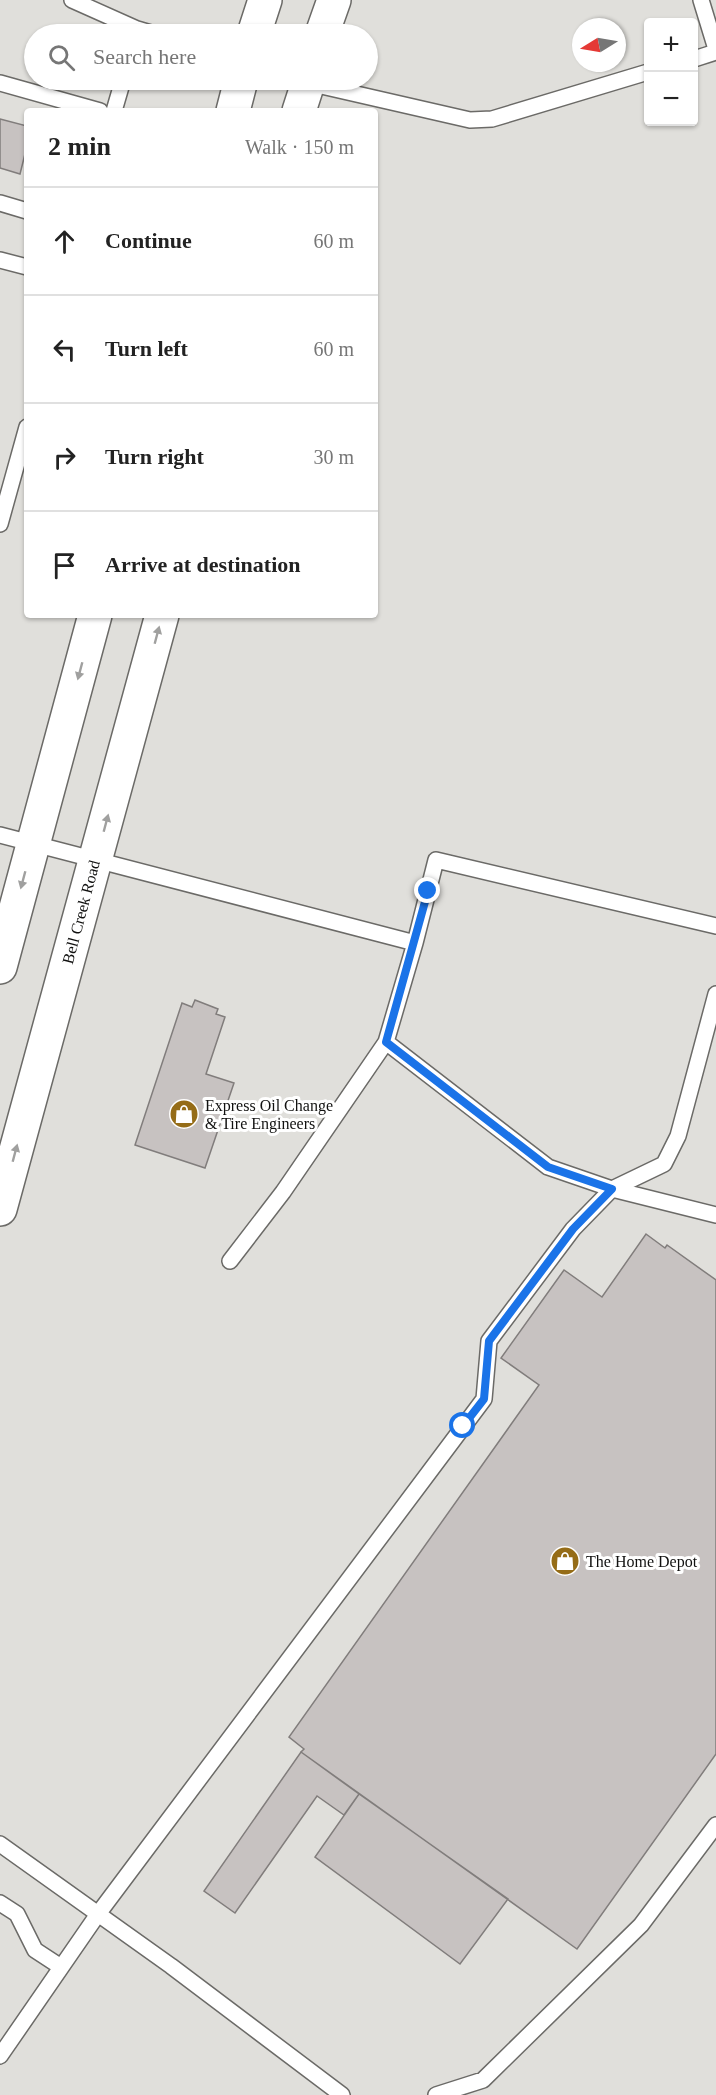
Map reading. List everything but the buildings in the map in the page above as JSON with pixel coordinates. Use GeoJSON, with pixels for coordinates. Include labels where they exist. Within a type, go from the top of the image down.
{"type":"FeatureCollection","features":[{"type":"Feature","properties":{"kind":"main road"},"geometry":{"type":"LineString","coordinates":[[257,24],[265,0]]}},
{"type":"Feature","properties":{"kind":"main road"},"geometry":{"type":"LineString","coordinates":[[326,24],[334,0]]}},
{"type":"Feature","properties":{"kind":"main road"},"geometry":{"type":"LineString","coordinates":[[234,108],[238,90]]}},
{"type":"Feature","properties":{"kind":"main road"},"geometry":{"type":"LineString","coordinates":[[0,967],[94,618]]}},
{"type":"Feature","properties":{"kind":"main road","name":"Bell Creek Road"},"geometry":{"type":"LineString","coordinates":[[0,1209],[161,618]]}},
{"type":"Feature","properties":{"kind":"lane"},"geometry":{"type":"LineString","coordinates":[[72,0],[120,24]]}},
{"type":"Feature","properties":{"kind":"lane"},"geometry":{"type":"LineString","coordinates":[[698,57],[716,51],[702,0]]}},
{"type":"Feature","properties":{"kind":"lane"},"geometry":{"type":"LineString","coordinates":[[313,90],[470,120],[492,119],[644,73]]}},
{"type":"Feature","properties":{"kind":"lane"},"geometry":{"type":"LineString","coordinates":[[0,83],[24,90]]}},
{"type":"Feature","properties":{"kind":"lane"},"geometry":{"type":"LineString","coordinates":[[25,90],[89,108]]}},
{"type":"Feature","properties":{"kind":"lane"},"geometry":{"type":"LineString","coordinates":[[115,108],[120,90]]}},
{"type":"Feature","properties":{"kind":"lane"},"geometry":{"type":"LineString","coordinates":[[0,203],[24,210]]}},
{"type":"Feature","properties":{"kind":"lane"},"geometry":{"type":"LineString","coordinates":[[0,260],[24,266]]}},
{"type":"Feature","properties":{"kind":"lane"},"geometry":{"type":"LineString","coordinates":[[0,524],[24,438]]}},
{"type":"Feature","properties":{"kind":"lane"},"geometry":{"type":"LineString","coordinates":[[0,835],[415,943]]}},
{"type":"Feature","properties":{"kind":"lane"},"geometry":{"type":"LineString","coordinates":[[230,1261],[283,1192],[386,1042],[436,860],[716,926]]}},
{"type":"Feature","properties":{"kind":"lane"},"geometry":{"type":"LineString","coordinates":[[0,2056],[98,1914],[484,1399],[489,1341],[573,1229],[612,1189],[664,1164],[678,1136],[716,994]]}},
{"type":"Feature","properties":{"kind":"lane"},"geometry":{"type":"LineString","coordinates":[[386,1042],[548,1167],[612,1189],[716,1215]]}},
{"type":"Feature","properties":{"kind":"lane"},"geometry":{"type":"LineString","coordinates":[[436,2095],[483,2080],[641,1925],[716,1825]]}},
{"type":"Feature","properties":{"kind":"lane"},"geometry":{"type":"LineString","coordinates":[[0,1844],[171,1966],[342,2095]]}},
{"type":"Feature","properties":{"kind":"lane"},"geometry":{"type":"LineString","coordinates":[[0,1903],[17,1914],[35,1950],[61,1967]]}},
{"type":"Feature","properties":{"kind":"place","name":"Express Oil Change & Tire Engineers"},"geometry":{"type":"Point","coordinates":[184,1114]}},
{"type":"Feature","properties":{"kind":"place","name":"The Home Depot"},"geometry":{"type":"Point","coordinates":[565,1561]}},
{"type":"Feature","properties":{"kind":"route"},"geometry":{"type":"LineString","coordinates":[[428,891],[386,1042],[548,1167],[612,1189],[573,1229],[489,1341],[484,1399],[463,1426]]}}]}
